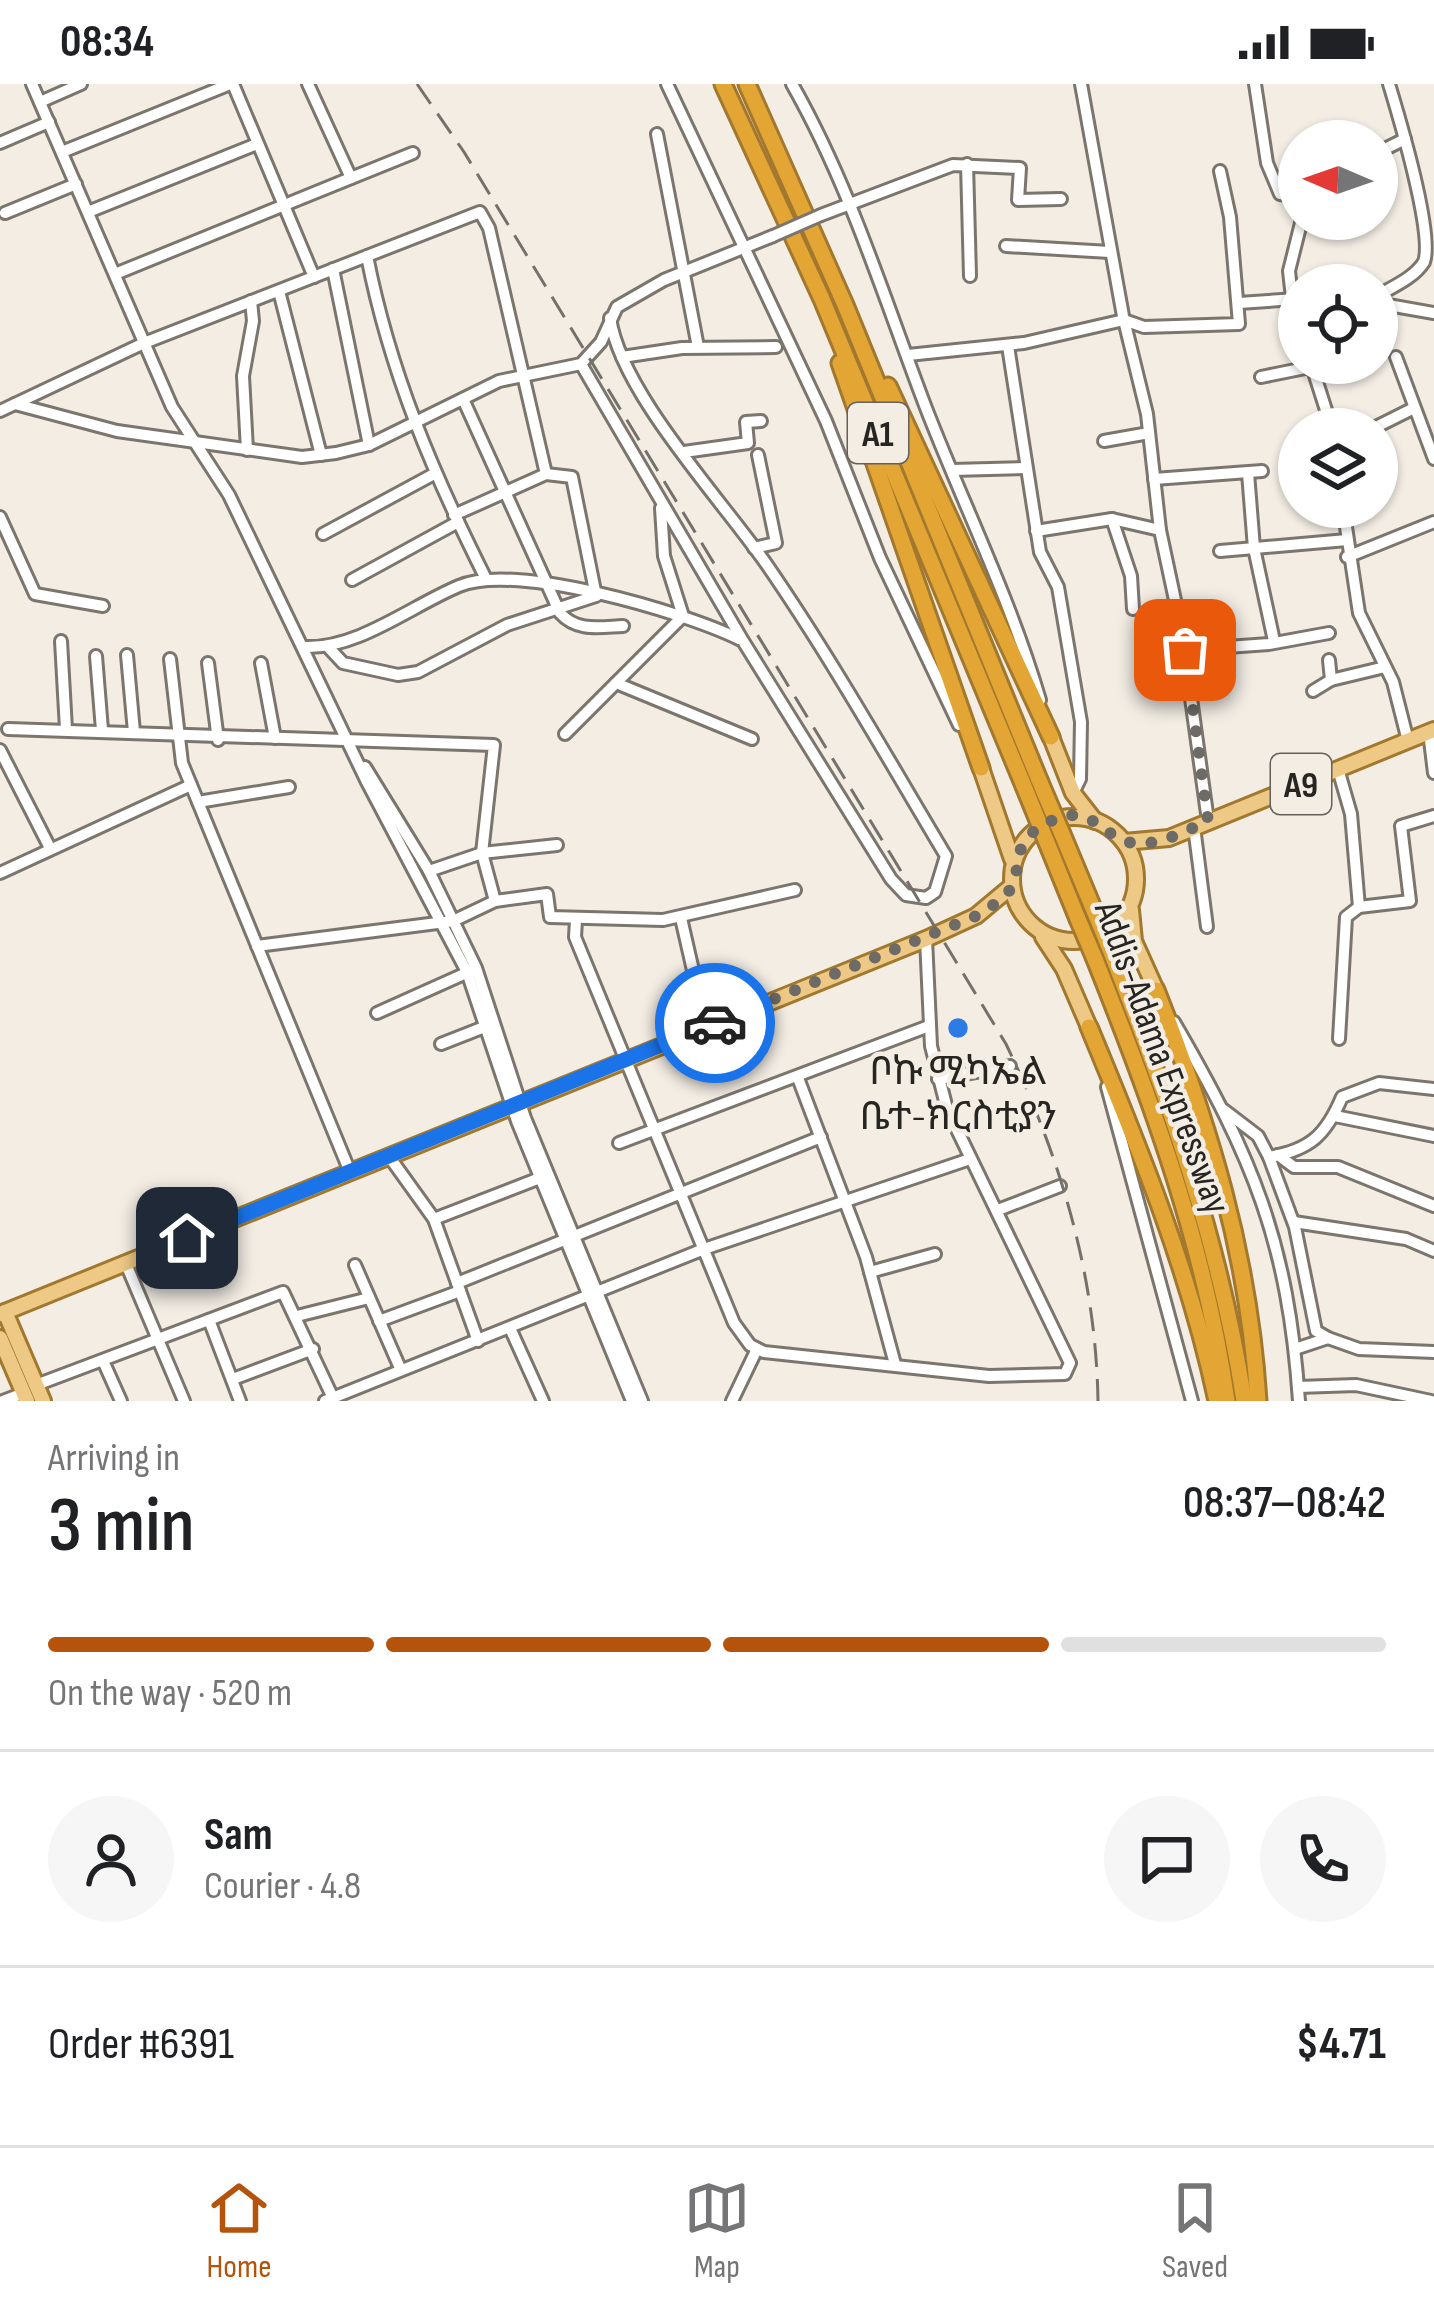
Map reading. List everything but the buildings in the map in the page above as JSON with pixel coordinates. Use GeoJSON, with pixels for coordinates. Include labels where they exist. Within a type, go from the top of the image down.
{"type":"FeatureCollection","features":[{"type":"Feature","properties":{"kind":"highway","name":"Addis-Adama Expressway"},"geometry":{"type":"LineString","coordinates":[[723,84],[829,314],[1032,783]]}},
{"type":"Feature","properties":{"kind":"highway","name":"Addis-Adama Expressway"},"geometry":{"type":"LineString","coordinates":[[747,84],[845,305],[1032,783],[1189,1156],[1216,1254],[1244,1401]]}},
{"type":"Feature","properties":{"kind":"highway"},"geometry":{"type":"LineString","coordinates":[[845,305],[939,490],[1051,737]]}},
{"type":"Feature","properties":{"kind":"highway"},"geometry":{"type":"LineString","coordinates":[[829,314],[849,397],[981,768]]}},
{"type":"Feature","properties":{"kind":"highway","name":"Addis-Adama Expressway"},"geometry":{"type":"LineString","coordinates":[[1103,956],[1180,1185],[1218,1336],[1228,1401]]}},
{"type":"Feature","properties":{"kind":"highway"},"geometry":{"type":"LineString","coordinates":[[1156,990],[1193,1083],[1231,1204],[1258,1401]]}},
{"type":"Feature","properties":{"kind":"highway"},"geometry":{"type":"LineString","coordinates":[[1089,1027],[1126,1116],[1195,1318],[1216,1401]]}},
{"type":"Feature","properties":{"kind":"main road","name":"A9"},"geometry":{"type":"LineString","coordinates":[[1136,878],[1147,855],[1169,838],[1432,731]]}},
{"type":"Feature","properties":{"kind":"main road"},"geometry":{"type":"LineString","coordinates":[[1051,737],[1073,793],[1095,821],[1124,842],[1136,878],[1134,941],[1156,990]]}},
{"type":"Feature","properties":{"kind":"main road"},"geometry":{"type":"LineString","coordinates":[[981,768],[1010,843],[1012,886],[1030,924],[1058,957],[1089,1027]]}},
{"type":"Feature","properties":{"kind":"main road"},"geometry":{"type":"LineString","coordinates":[[1012,867],[1019,849],[1048,822],[1067,817],[1095,821]]}},
{"type":"Feature","properties":{"kind":"main road","name":"A9"},"geometry":{"type":"LineString","coordinates":[[1124,842],[1169,838]]}},
{"type":"Feature","properties":{"kind":"main road"},"geometry":{"type":"LineString","coordinates":[[29,1393],[2,1309],[126,1264],[926,939],[976,916],[1012,886]]}},
{"type":"Feature","properties":{"kind":"main road"},"geometry":{"type":"LineString","coordinates":[[976,916],[1030,924],[1068,942],[1107,933],[1132,902]]}},
{"type":"Feature","properties":{"kind":"main road"},"geometry":{"type":"LineString","coordinates":[[0,1338],[29,1393],[43,1401]]}},
{"type":"Feature","properties":{"kind":"street"},"geometry":{"type":"LineString","coordinates":[[32,84],[172,407],[229,495],[358,760],[471,970],[544,1177],[642,1401]]}},
{"type":"Feature","properties":{"kind":"street"},"geometry":{"type":"LineString","coordinates":[[40,102],[81,84]]}},
{"type":"Feature","properties":{"kind":"street"},"geometry":{"type":"LineString","coordinates":[[62,152],[231,84],[314,277]]}},
{"type":"Feature","properties":{"kind":"street"},"geometry":{"type":"LineString","coordinates":[[308,84],[351,178]]}},
{"type":"Feature","properties":{"kind":"street"},"geometry":{"type":"LineString","coordinates":[[667,84],[826,421],[915,635],[981,768]]}},
{"type":"Feature","properties":{"kind":"street"},"geometry":{"type":"LineString","coordinates":[[792,84],[850,203],[952,470],[1004,586],[1051,737]]}},
{"type":"Feature","properties":{"kind":"street"},"geometry":{"type":"LineString","coordinates":[[1081,84],[1110,252],[1150,433],[1160,530],[1185,650],[1207,927]]}},
{"type":"Feature","properties":{"kind":"street"},"geometry":{"type":"LineString","coordinates":[[1255,84],[1267,163],[1278,189]]}},
{"type":"Feature","properties":{"kind":"street"},"geometry":{"type":"LineString","coordinates":[[1389,84],[1421,198],[1426,260],[1398,282]]}},
{"type":"Feature","properties":{"kind":"street"},"geometry":{"type":"LineString","coordinates":[[0,142],[49,122]]}},
{"type":"Feature","properties":{"kind":"street"},"geometry":{"type":"LineString","coordinates":[[657,134],[698,347]]}},
{"type":"Feature","properties":{"kind":"street"},"geometry":{"type":"LineString","coordinates":[[1398,142],[1405,139]]}},
{"type":"Feature","properties":{"kind":"street"},"geometry":{"type":"LineString","coordinates":[[88,212],[257,144]]}},
{"type":"Feature","properties":{"kind":"street"},"geometry":{"type":"LineString","coordinates":[[115,274],[413,153]]}},
{"type":"Feature","properties":{"kind":"street"},"geometry":{"type":"LineString","coordinates":[[967,164],[970,275]]}},
{"type":"Feature","properties":{"kind":"street"},"geometry":{"type":"LineString","coordinates":[[14,404],[117,431],[247,450],[321,455],[369,445],[520,374],[581,364],[601,342],[617,307],[686,271],[850,203],[967,164],[1020,168],[1018,200],[1060,199]]}},
{"type":"Feature","properties":{"kind":"street"},"geometry":{"type":"LineString","coordinates":[[908,355],[1008,346],[1124,320],[1144,327],[1239,324],[1220,171]]}},
{"type":"Feature","properties":{"kind":"street"},"geometry":{"type":"LineString","coordinates":[[5,213],[76,184]]}},
{"type":"Feature","properties":{"kind":"street"},"geometry":{"type":"LineString","coordinates":[[0,411],[144,343],[480,212],[489,228],[546,474]]}},
{"type":"Feature","properties":{"kind":"street"},"geometry":{"type":"LineString","coordinates":[[1006,246],[1110,252]]}},
{"type":"Feature","properties":{"kind":"street"},"geometry":{"type":"LineString","coordinates":[[368,256],[391,364],[412,424],[486,579]]}},
{"type":"Feature","properties":{"kind":"street"},"geometry":{"type":"LineString","coordinates":[[333,269],[369,445]]}},
{"type":"Feature","properties":{"kind":"street"},"geometry":{"type":"LineString","coordinates":[[279,291],[321,455]]}},
{"type":"Feature","properties":{"kind":"street"},"geometry":{"type":"LineString","coordinates":[[1240,303],[1278,300]]}},
{"type":"Feature","properties":{"kind":"street"},"geometry":{"type":"LineString","coordinates":[[247,450],[242,376],[253,321],[251,302]]}},
{"type":"Feature","properties":{"kind":"street"},"geometry":{"type":"LineString","coordinates":[[1398,304],[1434,313]]}},
{"type":"Feature","properties":{"kind":"street"},"geometry":{"type":"LineString","coordinates":[[581,364],[742,641],[891,879],[919,900],[935,892],[946,856],[754,548],[622,357],[610,318]]}},
{"type":"Feature","properties":{"kind":"street"},"geometry":{"type":"LineString","coordinates":[[1008,346],[1036,531],[1045,566],[1058,587],[1081,722],[1080,779],[1073,793]]}},
{"type":"Feature","properties":{"kind":"street"},"geometry":{"type":"LineString","coordinates":[[622,357],[698,347],[776,347]]}},
{"type":"Feature","properties":{"kind":"street"},"geometry":{"type":"LineString","coordinates":[[1398,363],[1434,459]]}},
{"type":"Feature","properties":{"kind":"street"},"geometry":{"type":"LineString","coordinates":[[1261,377],[1278,373]]}},
{"type":"Feature","properties":{"kind":"street"},"geometry":{"type":"LineString","coordinates":[[464,399],[556,606],[570,624],[623,626]]}},
{"type":"Feature","properties":{"kind":"street"},"geometry":{"type":"LineString","coordinates":[[1398,416],[1414,408]]}},
{"type":"Feature","properties":{"kind":"street"},"geometry":{"type":"LineString","coordinates":[[684,452],[748,443],[746,422],[761,421]]}},
{"type":"Feature","properties":{"kind":"street"},"geometry":{"type":"LineString","coordinates":[[1104,441],[1150,433]]}},
{"type":"Feature","properties":{"kind":"street"},"geometry":{"type":"LineString","coordinates":[[754,548],[776,542],[758,455]]}},
{"type":"Feature","properties":{"kind":"street"},"geometry":{"type":"LineString","coordinates":[[952,470],[1026,468]]}},
{"type":"Feature","properties":{"kind":"street"},"geometry":{"type":"LineString","coordinates":[[1154,479],[1262,471]]}},
{"type":"Feature","properties":{"kind":"street"},"geometry":{"type":"LineString","coordinates":[[323,534],[434,473]]}},
{"type":"Feature","properties":{"kind":"street"},"geometry":{"type":"LineString","coordinates":[[1248,473],[1254,548],[1274,641]]}},
{"type":"Feature","properties":{"kind":"street"},"geometry":{"type":"LineString","coordinates":[[352,580],[456,518],[546,474],[576,480],[596,596]]}},
{"type":"Feature","properties":{"kind":"street"},"geometry":{"type":"LineString","coordinates":[[659,498],[664,556],[683,616]]}},
{"type":"Feature","properties":{"kind":"street"},"geometry":{"type":"LineString","coordinates":[[0,517],[35,594],[104,606]]}},
{"type":"Feature","properties":{"kind":"street"},"geometry":{"type":"LineString","coordinates":[[1036,531],[1112,519],[1160,530]]}},
{"type":"Feature","properties":{"kind":"street"},"geometry":{"type":"LineString","coordinates":[[1112,519],[1131,576],[1132,609]]}},
{"type":"Feature","properties":{"kind":"street"},"geometry":{"type":"LineString","coordinates":[[1347,557],[1434,522]]}},
{"type":"Feature","properties":{"kind":"street"},"geometry":{"type":"LineString","coordinates":[[1346,528],[1359,613],[1384,667],[1408,740]]}},
{"type":"Feature","properties":{"kind":"street"},"geometry":{"type":"LineString","coordinates":[[1220,551],[1347,540]]}},
{"type":"Feature","properties":{"kind":"street"},"geometry":{"type":"LineString","coordinates":[[304,647],[329,648],[460,585],[486,579],[544,583],[683,616],[742,641]]}},
{"type":"Feature","properties":{"kind":"street"},"geometry":{"type":"LineString","coordinates":[[329,648],[343,663],[398,675],[418,672],[556,606],[596,596]]}},
{"type":"Feature","properties":{"kind":"street"},"geometry":{"type":"LineString","coordinates":[[565,734],[683,616]]}},
{"type":"Feature","properties":{"kind":"street"},"geometry":{"type":"LineString","coordinates":[[1185,650],[1329,633]]}},
{"type":"Feature","properties":{"kind":"street"},"geometry":{"type":"LineString","coordinates":[[61,640],[66,729]]}},
{"type":"Feature","properties":{"kind":"street"},"geometry":{"type":"LineString","coordinates":[[127,655],[134,733]]}},
{"type":"Feature","properties":{"kind":"street"},"geometry":{"type":"LineString","coordinates":[[96,656],[102,730]]}},
{"type":"Feature","properties":{"kind":"street"},"geometry":{"type":"LineString","coordinates":[[170,659],[177,737],[190,785],[350,1172]]}},
{"type":"Feature","properties":{"kind":"street"},"geometry":{"type":"LineString","coordinates":[[1329,660],[1331,680]]}},
{"type":"Feature","properties":{"kind":"street"},"geometry":{"type":"LineString","coordinates":[[208,663],[218,740]]}},
{"type":"Feature","properties":{"kind":"street"},"geometry":{"type":"LineString","coordinates":[[261,663],[275,738]]}},
{"type":"Feature","properties":{"kind":"street"},"geometry":{"type":"LineString","coordinates":[[1312,691],[1331,680],[1384,667]]}},
{"type":"Feature","properties":{"kind":"street"},"geometry":{"type":"LineString","coordinates":[[616,683],[752,739]]}},
{"type":"Feature","properties":{"kind":"street"},"geometry":{"type":"LineString","coordinates":[[8,729],[102,730],[218,740],[494,745],[482,854],[495,901]]}},
{"type":"Feature","properties":{"kind":"street"},"geometry":{"type":"LineString","coordinates":[[1432,731],[1434,773]]}},
{"type":"Feature","properties":{"kind":"street"},"geometry":{"type":"LineString","coordinates":[[0,750],[50,848]]}},
{"type":"Feature","properties":{"kind":"street"},"geometry":{"type":"LineString","coordinates":[[358,760],[375,778],[429,871],[448,922]]}},
{"type":"Feature","properties":{"kind":"street"},"geometry":{"type":"LineString","coordinates":[[1339,769],[1351,814],[1359,907]]}},
{"type":"Feature","properties":{"kind":"street"},"geometry":{"type":"LineString","coordinates":[[0,872],[190,785]]}},
{"type":"Feature","properties":{"kind":"street"},"geometry":{"type":"LineString","coordinates":[[198,802],[289,787]]}},
{"type":"Feature","properties":{"kind":"street"},"geometry":{"type":"LineString","coordinates":[[1340,1039],[1346,917],[1359,907],[1410,901],[1401,826],[1434,816]]}},
{"type":"Feature","properties":{"kind":"street"},"geometry":{"type":"LineString","coordinates":[[429,871],[482,854],[557,845]]}},
{"type":"Feature","properties":{"kind":"street"},"geometry":{"type":"LineString","coordinates":[[257,946],[448,922],[495,901],[547,894],[550,917],[576,920],[681,918],[795,890]]}},
{"type":"Feature","properties":{"kind":"street"},"geometry":{"type":"LineString","coordinates":[[681,918],[706,1027]]}},
{"type":"Feature","properties":{"kind":"street"},"geometry":{"type":"LineString","coordinates":[[576,920],[575,937],[622,1060],[734,1323],[758,1349],[989,1376],[1070,1371],[970,1159],[938,1078],[929,1026],[926,939]]}},
{"type":"Feature","properties":{"kind":"street"},"geometry":{"type":"LineString","coordinates":[[377,1013],[471,970]]}},
{"type":"Feature","properties":{"kind":"street"},"geometry":{"type":"LineString","coordinates":[[1156,990],[1223,1110],[1262,1195],[1285,1269],[1299,1401]]}},
{"type":"Feature","properties":{"kind":"street"},"geometry":{"type":"LineString","coordinates":[[441,1044],[491,1024]]}},
{"type":"Feature","properties":{"kind":"street"},"geometry":{"type":"LineString","coordinates":[[620,1143],[929,1026]]}},
{"type":"Feature","properties":{"kind":"street"},"geometry":{"type":"LineString","coordinates":[[1089,1027],[1160,1269],[1192,1401]]}},
{"type":"Feature","properties":{"kind":"street"},"geometry":{"type":"LineString","coordinates":[[938,1078],[1010,1066]]}},
{"type":"Feature","properties":{"kind":"street"},"geometry":{"type":"LineString","coordinates":[[798,1078],[871,1272],[895,1364]]}},
{"type":"Feature","properties":{"kind":"street"},"geometry":{"type":"LineString","coordinates":[[1274,1156],[1298,1152],[1328,1131],[1342,1097],[1379,1083],[1434,1089]]}},
{"type":"Feature","properties":{"kind":"street"},"geometry":{"type":"LineString","coordinates":[[1223,1110],[1258,1136],[1274,1156],[1294,1222],[1316,1331],[1359,1349],[1434,1352]]}},
{"type":"Feature","properties":{"kind":"street"},"geometry":{"type":"LineString","coordinates":[[1335,1116],[1434,1136]]}},
{"type":"Feature","properties":{"kind":"street"},"geometry":{"type":"LineString","coordinates":[[379,1321],[568,1235],[821,1137]]}},
{"type":"Feature","properties":{"kind":"street"},"geometry":{"type":"LineString","coordinates":[[388,1155],[434,1219],[478,1341]]}},
{"type":"Feature","properties":{"kind":"street"},"geometry":{"type":"LineString","coordinates":[[1274,1156],[1294,1167],[1339,1167],[1434,1206]]}},
{"type":"Feature","properties":{"kind":"street"},"geometry":{"type":"LineString","coordinates":[[3,1401],[283,1292],[313,1349],[329,1399],[704,1249],[842,1198],[970,1159]]}},
{"type":"Feature","properties":{"kind":"street"},"geometry":{"type":"LineString","coordinates":[[434,1219],[544,1177]]}},
{"type":"Feature","properties":{"kind":"street"},"geometry":{"type":"LineString","coordinates":[[998,1210],[1060,1186]]}},
{"type":"Feature","properties":{"kind":"street"},"geometry":{"type":"LineString","coordinates":[[1294,1222],[1406,1239],[1434,1251]]}},
{"type":"Feature","properties":{"kind":"street"},"geometry":{"type":"LineString","coordinates":[[871,1272],[935,1254]]}},
{"type":"Feature","properties":{"kind":"street"},"geometry":{"type":"LineString","coordinates":[[126,1264],[184,1401]]}},
{"type":"Feature","properties":{"kind":"street"},"geometry":{"type":"LineString","coordinates":[[355,1265],[400,1368]]}},
{"type":"Feature","properties":{"kind":"street"},"geometry":{"type":"LineString","coordinates":[[592,1292],[632,1401]]}},
{"type":"Feature","properties":{"kind":"street"},"geometry":{"type":"LineString","coordinates":[[298,1316],[369,1298]]}},
{"type":"Feature","properties":{"kind":"street"},"geometry":{"type":"LineString","coordinates":[[209,1320],[241,1401]]}},
{"type":"Feature","properties":{"kind":"street"},"geometry":{"type":"LineString","coordinates":[[510,1328],[543,1401]]}},
{"type":"Feature","properties":{"kind":"street"},"geometry":{"type":"LineString","coordinates":[[1295,1349],[1328,1338]]}},
{"type":"Feature","properties":{"kind":"street"},"geometry":{"type":"LineString","coordinates":[[233,1379],[313,1349]]}},
{"type":"Feature","properties":{"kind":"street"},"geometry":{"type":"LineString","coordinates":[[732,1401],[758,1349]]}},
{"type":"Feature","properties":{"kind":"street"},"geometry":{"type":"LineString","coordinates":[[104,1363],[121,1401]]}},
{"type":"Feature","properties":{"kind":"street"},"geometry":{"type":"LineString","coordinates":[[1298,1387],[1356,1385],[1430,1401]]}},
{"type":"Feature","properties":{"kind":"railway"},"geometry":{"type":"LineString","coordinates":[[417,84],[464,152],[1006,1044],[1043,1129],[1072,1217],[1090,1308],[1098,1401]]}},
{"type":"Feature","properties":{"kind":"way so far"},"geometry":{"type":"LineString","coordinates":[[715,1023],[926,939],[991,907],[1012,886],[1019,849],[1048,822],[1087,818],[1106,825],[1124,842],[1152,842],[1208,821],[1185,650]]}},
{"type":"Feature","properties":{"kind":"place","name":"ቦኩ ሚካኤል ቤተ-ክርስቲያን"},"geometry":{"type":"Point","coordinates":[958,1028]}},
{"type":"Feature","properties":{"kind":"route"},"geometry":{"type":"LineString","coordinates":[[187,1238],[715,1023]]}}]}
